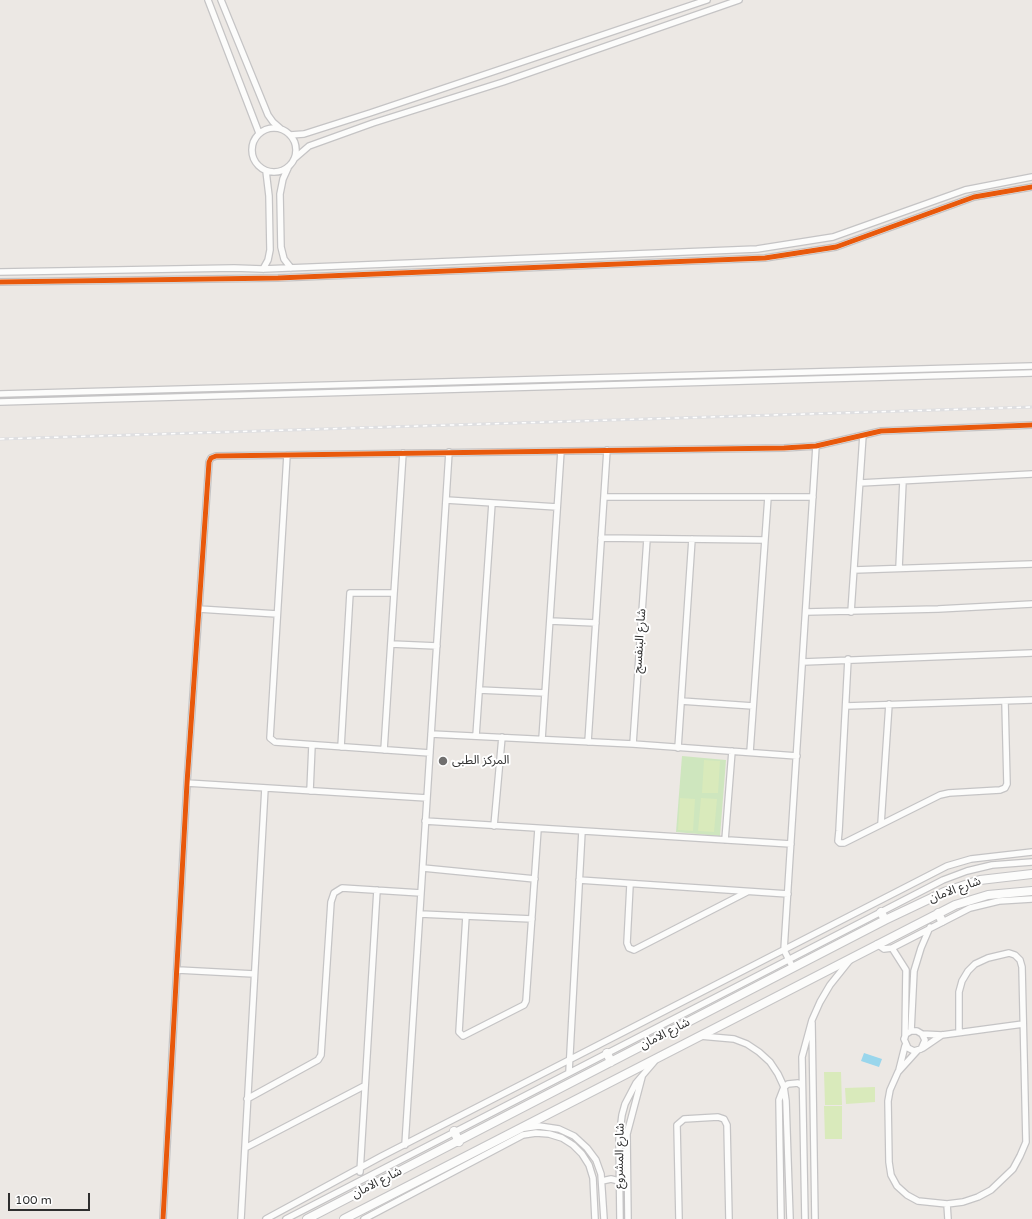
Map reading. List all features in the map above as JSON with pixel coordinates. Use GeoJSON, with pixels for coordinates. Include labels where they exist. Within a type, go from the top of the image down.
{"type":"FeatureCollection","features":[{"type":"Feature","properties":{"kind":"street"},"geometry":{"type":"LineString","coordinates":[[208,0],[259,133]]}},
{"type":"Feature","properties":{"kind":"street"},"geometry":{"type":"LineString","coordinates":[[221,0],[268,115],[281,129],[290,134],[304,134],[370,113],[707,0]]}},
{"type":"Feature","properties":{"kind":"street"},"geometry":{"type":"LineString","coordinates":[[291,268],[284,259],[281,247],[280,194],[283,179],[288,167],[294,159],[309,146],[372,123],[503,82],[739,0]]}},
{"type":"Feature","properties":{"kind":"street"},"geometry":{"type":"LineString","coordinates":[[370,113],[372,123]]}},
{"type":"Feature","properties":{"kind":"street"},"geometry":{"type":"LineString","coordinates":[[281,129],[270,128],[259,133],[252,142],[251,152],[255,163],[266,172],[279,172],[288,167]]}},
{"type":"Feature","properties":{"kind":"street"},"geometry":{"type":"LineString","coordinates":[[290,134],[296,148],[294,159]]}},
{"type":"Feature","properties":{"kind":"street"},"geometry":{"type":"LineString","coordinates":[[263,269],[268,260],[270,250],[270,196],[266,172]]}},
{"type":"Feature","properties":{"kind":"street"},"geometry":{"type":"LineString","coordinates":[[0,272],[234,268],[263,269],[747,250],[833,237],[965,190],[1032,177]]}},
{"type":"Feature","properties":{"kind":"street"},"geometry":{"type":"LineString","coordinates":[[0,282],[360,274],[780,256],[836,247],[970,199],[1032,187]]}},
{"type":"Feature","properties":{"kind":"street"},"geometry":{"type":"LineString","coordinates":[[779,246],[780,256]]}},
{"type":"Feature","properties":{"kind":"street"},"geometry":{"type":"LineString","coordinates":[[360,265],[360,274]]}},
{"type":"Feature","properties":{"kind":"street"},"geometry":{"type":"LineString","coordinates":[[234,268],[234,278]]}},
{"type":"Feature","properties":{"kind":"street"},"geometry":{"type":"LineString","coordinates":[[0,394],[1032,366]]}},
{"type":"Feature","properties":{"kind":"street"},"geometry":{"type":"LineString","coordinates":[[0,402],[1032,373]]}},
{"type":"Feature","properties":{"kind":"street"},"geometry":{"type":"LineString","coordinates":[[163,1219],[188,783],[210,460],[216,456],[784,448],[816,446],[881,432],[1032,425]]}},
{"type":"Feature","properties":{"kind":"street"},"geometry":{"type":"LineString","coordinates":[[851,612],[863,435]]}},
{"type":"Feature","properties":{"kind":"street"},"geometry":{"type":"LineString","coordinates":[[793,968],[784,950],[816,446]]}},
{"type":"Feature","properties":{"kind":"street"},"geometry":{"type":"LineString","coordinates":[[588,742],[607,450]]}},
{"type":"Feature","properties":{"kind":"street"},"geometry":{"type":"LineString","coordinates":[[542,739],[561,451]]}},
{"type":"Feature","properties":{"kind":"street"},"geometry":{"type":"LineString","coordinates":[[405,1145],[449,452]]}},
{"type":"Feature","properties":{"kind":"street"},"geometry":{"type":"LineString","coordinates":[[384,750],[403,453]]}},
{"type":"Feature","properties":{"kind":"street"},"geometry":{"type":"LineString","coordinates":[[287,455],[270,738],[274,742],[430,753]]}},
{"type":"Feature","properties":{"kind":"street"},"geometry":{"type":"LineString","coordinates":[[860,484],[1032,474]]}},
{"type":"Feature","properties":{"kind":"street"},"geometry":{"type":"LineString","coordinates":[[899,568],[903,481]]}},
{"type":"Feature","properties":{"kind":"street"},"geometry":{"type":"LineString","coordinates":[[604,497],[813,497]]}},
{"type":"Feature","properties":{"kind":"street"},"geometry":{"type":"LineString","coordinates":[[750,752],[768,497]]}},
{"type":"Feature","properties":{"kind":"street"},"geometry":{"type":"LineString","coordinates":[[446,500],[557,507]]}},
{"type":"Feature","properties":{"kind":"street"},"geometry":{"type":"LineString","coordinates":[[476,736],[492,503]]}},
{"type":"Feature","properties":{"kind":"street"},"geometry":{"type":"LineString","coordinates":[[601,538],[765,540]]}},
{"type":"Feature","properties":{"kind":"street","name":"شارع البنفسج"},"geometry":{"type":"LineString","coordinates":[[633,744],[647,538]]}},
{"type":"Feature","properties":{"kind":"street"},"geometry":{"type":"LineString","coordinates":[[678,748],[692,539]]}},
{"type":"Feature","properties":{"kind":"street"},"geometry":{"type":"LineString","coordinates":[[854,570],[1032,564]]}},
{"type":"Feature","properties":{"kind":"street"},"geometry":{"type":"LineString","coordinates":[[340,747],[350,593],[394,593]]}},
{"type":"Feature","properties":{"kind":"street"},"geometry":{"type":"LineString","coordinates":[[806,612],[851,612],[1032,604]]}},
{"type":"Feature","properties":{"kind":"street"},"geometry":{"type":"LineString","coordinates":[[199,609],[277,614]]}},
{"type":"Feature","properties":{"kind":"street"},"geometry":{"type":"LineString","coordinates":[[550,621],[596,623]]}},
{"type":"Feature","properties":{"kind":"street"},"geometry":{"type":"LineString","coordinates":[[391,644],[436,646]]}},
{"type":"Feature","properties":{"kind":"street"},"geometry":{"type":"LineString","coordinates":[[803,662],[848,659],[1032,653]]}},
{"type":"Feature","properties":{"kind":"street"},"geometry":{"type":"LineString","coordinates":[[848,659],[838,841],[844,844],[920,804],[949,793],[1000,790],[1004,788],[1007,784],[1005,702]]}},
{"type":"Feature","properties":{"kind":"street"},"geometry":{"type":"LineString","coordinates":[[479,690],[545,693]]}},
{"type":"Feature","properties":{"kind":"street"},"geometry":{"type":"LineString","coordinates":[[846,706],[1032,700]]}},
{"type":"Feature","properties":{"kind":"street"},"geometry":{"type":"LineString","coordinates":[[681,701],[753,706]]}},
{"type":"Feature","properties":{"kind":"street"},"geometry":{"type":"LineString","coordinates":[[882,824],[889,704]]}},
{"type":"Feature","properties":{"kind":"street"},"geometry":{"type":"LineString","coordinates":[[431,734],[633,744],[797,756]]}},
{"type":"Feature","properties":{"kind":"street"},"geometry":{"type":"LineString","coordinates":[[494,826],[502,737]]}},
{"type":"Feature","properties":{"kind":"street"},"geometry":{"type":"LineString","coordinates":[[310,791],[312,745]]}},
{"type":"Feature","properties":{"kind":"street"},"geometry":{"type":"LineString","coordinates":[[725,840],[732,751]]}},
{"type":"Feature","properties":{"kind":"street"},"geometry":{"type":"LineString","coordinates":[[188,783],[427,798]]}},
{"type":"Feature","properties":{"kind":"street"},"geometry":{"type":"LineString","coordinates":[[241,1219],[265,788]]}},
{"type":"Feature","properties":{"kind":"street"},"geometry":{"type":"LineString","coordinates":[[426,821],[791,844]]}},
{"type":"Feature","properties":{"kind":"street"},"geometry":{"type":"LineString","coordinates":[[466,916],[459,1032],[463,1036],[524,1004],[527,997],[538,829]]}},
{"type":"Feature","properties":{"kind":"street"},"geometry":{"type":"LineString","coordinates":[[569,1072],[582,831]]}},
{"type":"Feature","properties":{"kind":"street"},"geometry":{"type":"LineString","coordinates":[[266,1219],[405,1145],[947,866],[971,859],[1032,852]]}},
{"type":"Feature","properties":{"kind":"street"},"geometry":{"type":"LineString","coordinates":[[286,1219],[360,1179],[955,875],[992,865],[1032,862]]}},
{"type":"Feature","properties":{"kind":"street"},"geometry":{"type":"LineString","coordinates":[[422,868],[535,879]]}},
{"type":"Feature","properties":{"kind":"street","name":"شارع الامان"},"geometry":{"type":"LineString","coordinates":[[307,1219],[459,1142],[886,920],[944,892],[968,883],[992,877],[1032,874]]}},
{"type":"Feature","properties":{"kind":"street"},"geometry":{"type":"LineString","coordinates":[[580,880],[788,894]]}},
{"type":"Feature","properties":{"kind":"street"},"geometry":{"type":"LineString","coordinates":[[630,884],[627,943],[629,948],[634,950],[747,892]]}},
{"type":"Feature","properties":{"kind":"street"},"geometry":{"type":"LineString","coordinates":[[247,1099],[320,1058],[332,897],[336,891],[342,888],[421,893]]}},
{"type":"Feature","properties":{"kind":"street"},"geometry":{"type":"LineString","coordinates":[[360,1179],[364,1086],[377,890]]}},
{"type":"Feature","properties":{"kind":"street","name":"شارع الامان"},"geometry":{"type":"LineString","coordinates":[[344,1219],[938,913],[955,905],[997,893],[1032,891]]}},
{"type":"Feature","properties":{"kind":"street"},"geometry":{"type":"LineString","coordinates":[[877,944],[884,949],[892,948],[930,927],[970,908],[986,904],[1032,899]]}},
{"type":"Feature","properties":{"kind":"street"},"geometry":{"type":"LineString","coordinates":[[881,912],[886,920]]}},
{"type":"Feature","properties":{"kind":"street"},"geometry":{"type":"LineString","coordinates":[[938,913],[942,921]]}},
{"type":"Feature","properties":{"kind":"street"},"geometry":{"type":"LineString","coordinates":[[420,914],[532,919]]}},
{"type":"Feature","properties":{"kind":"street"},"geometry":{"type":"LineString","coordinates":[[905,1037],[911,1031],[914,971],[930,927]]}},
{"type":"Feature","properties":{"kind":"street"},"geometry":{"type":"LineString","coordinates":[[892,948],[900,958],[906,970],[905,1046],[888,1100],[889,1162],[891,1175],[897,1186],[907,1195],[918,1201],[947,1204],[963,1202],[978,1197],[991,1190],[1013,1169],[1026,1142],[1022,967],[1020,960],[1015,955],[1009,953],[983,959],[968,971],[962,981],[959,992],[959,1032]]}},
{"type":"Feature","properties":{"kind":"street"},"geometry":{"type":"LineString","coordinates":[[805,1219],[802,1057],[812,1020],[830,985],[854,956]]}},
{"type":"Feature","properties":{"kind":"street"},"geometry":{"type":"LineString","coordinates":[[178,970],[254,974]]}},
{"type":"Feature","properties":{"kind":"street"},"geometry":{"type":"LineString","coordinates":[[906,970],[914,971]]}},
{"type":"Feature","properties":{"kind":"street"},"geometry":{"type":"LineString","coordinates":[[812,1020],[815,1219]]}},
{"type":"Feature","properties":{"kind":"street"},"geometry":{"type":"LineString","coordinates":[[911,1031],[917,1031],[922,1034],[942,1035],[1023,1024]]}},
{"type":"Feature","properties":{"kind":"street"},"geometry":{"type":"LineString","coordinates":[[898,1072],[924,1043],[922,1034]]}},
{"type":"Feature","properties":{"kind":"street"},"geometry":{"type":"LineString","coordinates":[[905,1046],[910,1050],[919,1050],[942,1035]]}},
{"type":"Feature","properties":{"kind":"street"},"geometry":{"type":"LineString","coordinates":[[699,1036],[734,1039],[747,1044],[770,1062],[778,1074],[784,1088],[786,1101],[790,1219]]}},
{"type":"Feature","properties":{"kind":"street"},"geometry":{"type":"LineString","coordinates":[[607,1053],[611,1062]]}},
{"type":"Feature","properties":{"kind":"street","name":"شارع المشروع"},"geometry":{"type":"LineString","coordinates":[[620,1218],[619,1139],[622,1115],[630,1093],[643,1073],[659,1057]]}},
{"type":"Feature","properties":{"kind":"street"},"geometry":{"type":"LineString","coordinates":[[620,1218],[628,1218],[627,1134],[643,1073]]}},
{"type":"Feature","properties":{"kind":"street"},"geometry":{"type":"LineString","coordinates":[[781,1219],[778,1107],[784,1088],[793,1082],[802,1086]]}},
{"type":"Feature","properties":{"kind":"street"},"geometry":{"type":"LineString","coordinates":[[244,1148],[364,1086]]}},
{"type":"Feature","properties":{"kind":"street"},"geometry":{"type":"LineString","coordinates":[[680,1219],[678,1125],[684,1119],[718,1117],[724,1120],[727,1125],[729,1219]]}},
{"type":"Feature","properties":{"kind":"street","name":"شارع المشروع"},"geometry":{"type":"LineString","coordinates":[[519,1129],[546,1126],[559,1129],[574,1136],[592,1154],[599,1167],[602,1181],[604,1219]]}},
{"type":"Feature","properties":{"kind":"street"},"geometry":{"type":"LineString","coordinates":[[454,1131],[459,1142]]}},
{"type":"Feature","properties":{"kind":"street"},"geometry":{"type":"LineString","coordinates":[[364,1219],[523,1135],[536,1133],[550,1134],[562,1138],[573,1145],[582,1154],[589,1165],[593,1178],[595,1219]]}},
{"type":"Feature","properties":{"kind":"street"},"geometry":{"type":"LineString","coordinates":[[602,1181],[612,1179],[619,1181]]}},
{"type":"Feature","properties":{"kind":"street"},"geometry":{"type":"LineString","coordinates":[[947,1204],[948,1219]]}},
{"type":"Feature","properties":{"kind":"street"},"geometry":{"type":"LineString","coordinates":[[804,1212],[815,1212]]}},
{"type":"Feature","properties":{"kind":"green space"},"geometry":{"type":"Polygon","coordinates":[[[682,756],[726,760],[720,836],[676,832],[682,756]]]}},
{"type":"Feature","properties":{"kind":"green space"},"geometry":{"type":"Polygon","coordinates":[[[704,760],[720,761],[718,793],[702,793],[704,760]]]}},
{"type":"Feature","properties":{"kind":"green space"},"geometry":{"type":"Polygon","coordinates":[[[680,798],[695,799],[693,831],[678,830],[680,798]]]}},
{"type":"Feature","properties":{"kind":"green space"},"geometry":{"type":"Polygon","coordinates":[[[701,798],[717,799],[714,832],[698,831],[701,798]]]}},
{"type":"Feature","properties":{"kind":"green space"},"geometry":{"type":"Polygon","coordinates":[[[824,1072],[841,1072],[842,1105],[825,1105],[824,1072]]]}},
{"type":"Feature","properties":{"kind":"green space"},"geometry":{"type":"Polygon","coordinates":[[[875,1087],[875,1102],[846,1104],[845,1088],[875,1087]]]}},
{"type":"Feature","properties":{"kind":"green space"},"geometry":{"type":"Polygon","coordinates":[[[824,1106],[842,1106],[842,1139],[825,1139],[824,1106]]]}},
{"type":"Feature","properties":{"kind":"water"},"geometry":{"type":"Polygon","coordinates":[[[864,1053],[882,1059],[879,1067],[861,1061],[864,1053]]]}},
{"type":"Feature","properties":{"kind":"railway"},"geometry":{"type":"LineString","coordinates":[[0,439],[1032,407]]}},
{"type":"Feature","properties":{"kind":"cycle path"},"geometry":{"type":"LineString","coordinates":[[0,282],[278,278],[765,258],[836,247],[974,197],[1032,187]]}},
{"type":"Feature","properties":{"kind":"cycle path"},"geometry":{"type":"LineString","coordinates":[[163,1219],[187,783],[209,462],[211,458],[216,456],[784,448],[816,446],[881,431],[1032,425]]}},
{"type":"Feature","properties":{"kind":"place","name":"المركز الطبى"},"geometry":{"type":"Point","coordinates":[443,761]}}]}
